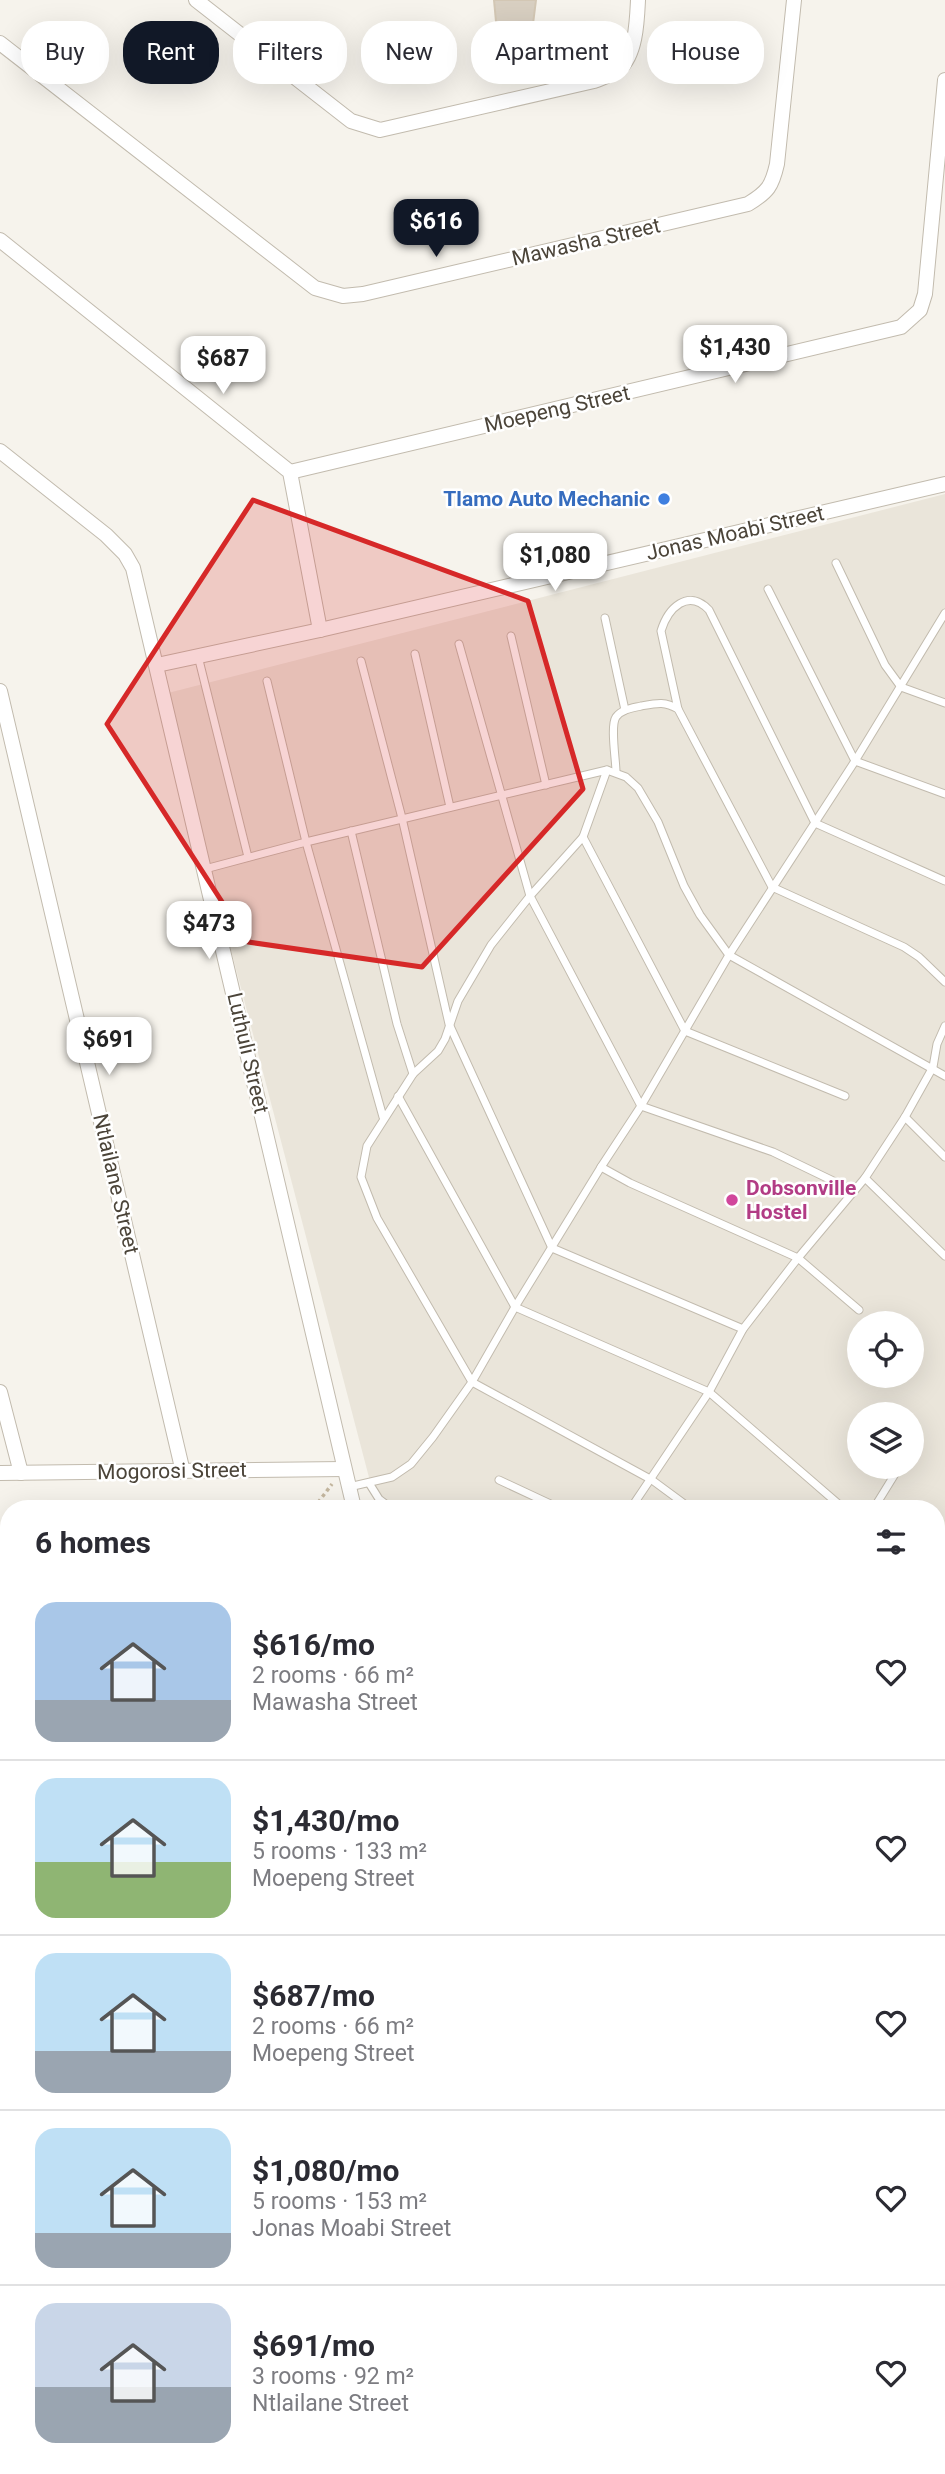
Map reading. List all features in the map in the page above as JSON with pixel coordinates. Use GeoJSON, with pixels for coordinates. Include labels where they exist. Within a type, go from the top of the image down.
{"type":"FeatureCollection","features":[{"type":"Feature","properties":{"kind":"street"},"geometry":{"type":"LineString","coordinates":[[196,0],[344,116],[365,127],[380,130],[594,81],[611,74],[621,67],[628,57],[633,41],[638,0]]}},
{"type":"Feature","properties":{"kind":"street","name":"Mawasha Street"},"geometry":{"type":"LineString","coordinates":[[0,43],[315,288],[343,296],[376,291],[748,204],[764,195],[773,181],[777,164],[794,0]]}},
{"type":"Feature","properties":{"kind":"street","name":"Moepeng Street"},"geometry":{"type":"LineString","coordinates":[[289,472],[901,327],[920,310],[925,293],[945,80]]}},
{"type":"Feature","properties":{"kind":"street"},"geometry":{"type":"LineString","coordinates":[[0,240],[289,472],[320,630]]}},
{"type":"Feature","properties":{"kind":"street","name":"Luthuli Street"},"geometry":{"type":"LineString","coordinates":[[0,451],[106,535],[125,554],[139,586],[352,1500]]}},
{"type":"Feature","properties":{"kind":"street","name":"Jonas Moabi Street"},"geometry":{"type":"LineString","coordinates":[[157,665],[320,630],[945,484]]}},
{"type":"Feature","properties":{"kind":"street","name":"Ntlailane Street"},"geometry":{"type":"LineString","coordinates":[[0,691],[183,1472]]}},
{"type":"Feature","properties":{"kind":"street"},"geometry":{"type":"LineString","coordinates":[[0,1392],[21,1473]]}},
{"type":"Feature","properties":{"kind":"street","name":"Mogorosi Street"},"geometry":{"type":"LineString","coordinates":[[0,1474],[344,1469]]}},
{"type":"Feature","properties":{"kind":"lane"},"geometry":{"type":"LineString","coordinates":[[836,564],[880,655],[901,687],[945,703]]}},
{"type":"Feature","properties":{"kind":"lane"},"geometry":{"type":"LineString","coordinates":[[768,589],[855,761],[945,794]]}},
{"type":"Feature","properties":{"kind":"lane"},"geometry":{"type":"LineString","coordinates":[[945,881],[814,823],[709,610],[703,604],[691,600],[681,602],[672,610],[664,620],[661,631],[678,709],[772,887],[904,947],[919,957],[945,982]]}},
{"type":"Feature","properties":{"kind":"lane"},"geometry":{"type":"LineString","coordinates":[[349,1487],[392,1477],[411,1464],[472,1382],[514,1307],[642,1106],[729,955],[855,761],[945,613]]}},
{"type":"Feature","properties":{"kind":"lane"},"geometry":{"type":"LineString","coordinates":[[605,618],[625,710]]}},
{"type":"Feature","properties":{"kind":"lane"},"geometry":{"type":"LineString","coordinates":[[511,636],[546,785]]}},
{"type":"Feature","properties":{"kind":"lane"},"geometry":{"type":"LineString","coordinates":[[459,644],[530,896],[642,1106],[773,1152],[853,1191]]}},
{"type":"Feature","properties":{"kind":"lane"},"geometry":{"type":"LineString","coordinates":[[415,653],[450,807]]}},
{"type":"Feature","properties":{"kind":"lane"},"geometry":{"type":"LineString","coordinates":[[198,655],[248,857]]}},
{"type":"Feature","properties":{"kind":"lane"},"geometry":{"type":"LineString","coordinates":[[361,661],[402,818],[449,1024],[552,1248],[743,1329]]}},
{"type":"Feature","properties":{"kind":"lane"},"geometry":{"type":"LineString","coordinates":[[267,681],[306,842],[383,1117]]}},
{"type":"Feature","properties":{"kind":"lane"},"geometry":{"type":"LineString","coordinates":[[617,772],[614,721],[618,715],[625,710],[666,702],[678,709]]}},
{"type":"Feature","properties":{"kind":"lane"},"geometry":{"type":"LineString","coordinates":[[607,770],[583,837],[491,945],[473,973],[438,1051],[413,1074],[383,1117],[367,1146],[361,1177],[377,1218],[472,1382],[652,1480],[679,1500]]}},
{"type":"Feature","properties":{"kind":"lane"},"geometry":{"type":"LineString","coordinates":[[205,869],[501,794],[607,770],[617,772],[638,788],[658,822],[684,886],[700,915],[729,955],[945,1076]]}},
{"type":"Feature","properties":{"kind":"lane"},"geometry":{"type":"LineString","coordinates":[[351,831],[397,1024],[413,1074]]}},
{"type":"Feature","properties":{"kind":"lane"},"geometry":{"type":"LineString","coordinates":[[583,837],[685,1031],[845,1096]]}},
{"type":"Feature","properties":{"kind":"lane"},"geometry":{"type":"LineString","coordinates":[[637,1500],[709,1392],[743,1329],[798,1258],[866,1178],[933,1067],[937,1044],[945,1026]]}},
{"type":"Feature","properties":{"kind":"lane"},"geometry":{"type":"LineString","coordinates":[[398,1096],[514,1307],[709,1392],[834,1500]]}},
{"type":"Feature","properties":{"kind":"lane"},"geometry":{"type":"LineString","coordinates":[[905,1117],[945,1157]]}},
{"type":"Feature","properties":{"kind":"lane"},"geometry":{"type":"LineString","coordinates":[[601,1167],[630,1183],[798,1258],[859,1310]]}},
{"type":"Feature","properties":{"kind":"lane"},"geometry":{"type":"LineString","coordinates":[[866,1178],[945,1256]]}},
{"type":"Feature","properties":{"kind":"lane"},"geometry":{"type":"LineString","coordinates":[[879,1500],[892,1479]]}},
{"type":"Feature","properties":{"kind":"lane"},"geometry":{"type":"LineString","coordinates":[[499,1480],[542,1500]]}},
{"type":"Feature","properties":{"kind":"lane"},"geometry":{"type":"LineString","coordinates":[[369,1483],[380,1500]]}},
{"type":"Feature","properties":{"kind":"path"},"geometry":{"type":"LineString","coordinates":[[320,1500],[344,1469]]}},
{"type":"Feature","properties":{"kind":"highlighted area"},"geometry":{"type":"Polygon","coordinates":[[[253,500],[528,601],[583,789],[422,967],[248,942],[107,724],[253,500]]]}},
{"type":"Feature","properties":{"kind":"shaded area"},"geometry":{"type":"Polygon","coordinates":[[[945,494],[945,1500],[375,1500],[164,694],[945,494]]]}},
{"type":"Feature","properties":{"kind":"building"},"geometry":{"type":"Polygon","coordinates":[[[494,0],[536,0],[533,21],[496,21],[494,0]]]}},
{"type":"Feature","properties":{"kind":"place","name":"Tlamo Auto Mechanic"},"geometry":{"type":"Point","coordinates":[664,499]}},
{"type":"Feature","properties":{"kind":"place","name":"Dobsonville Hostel"},"geometry":{"type":"Point","coordinates":[732,1200]}}]}
